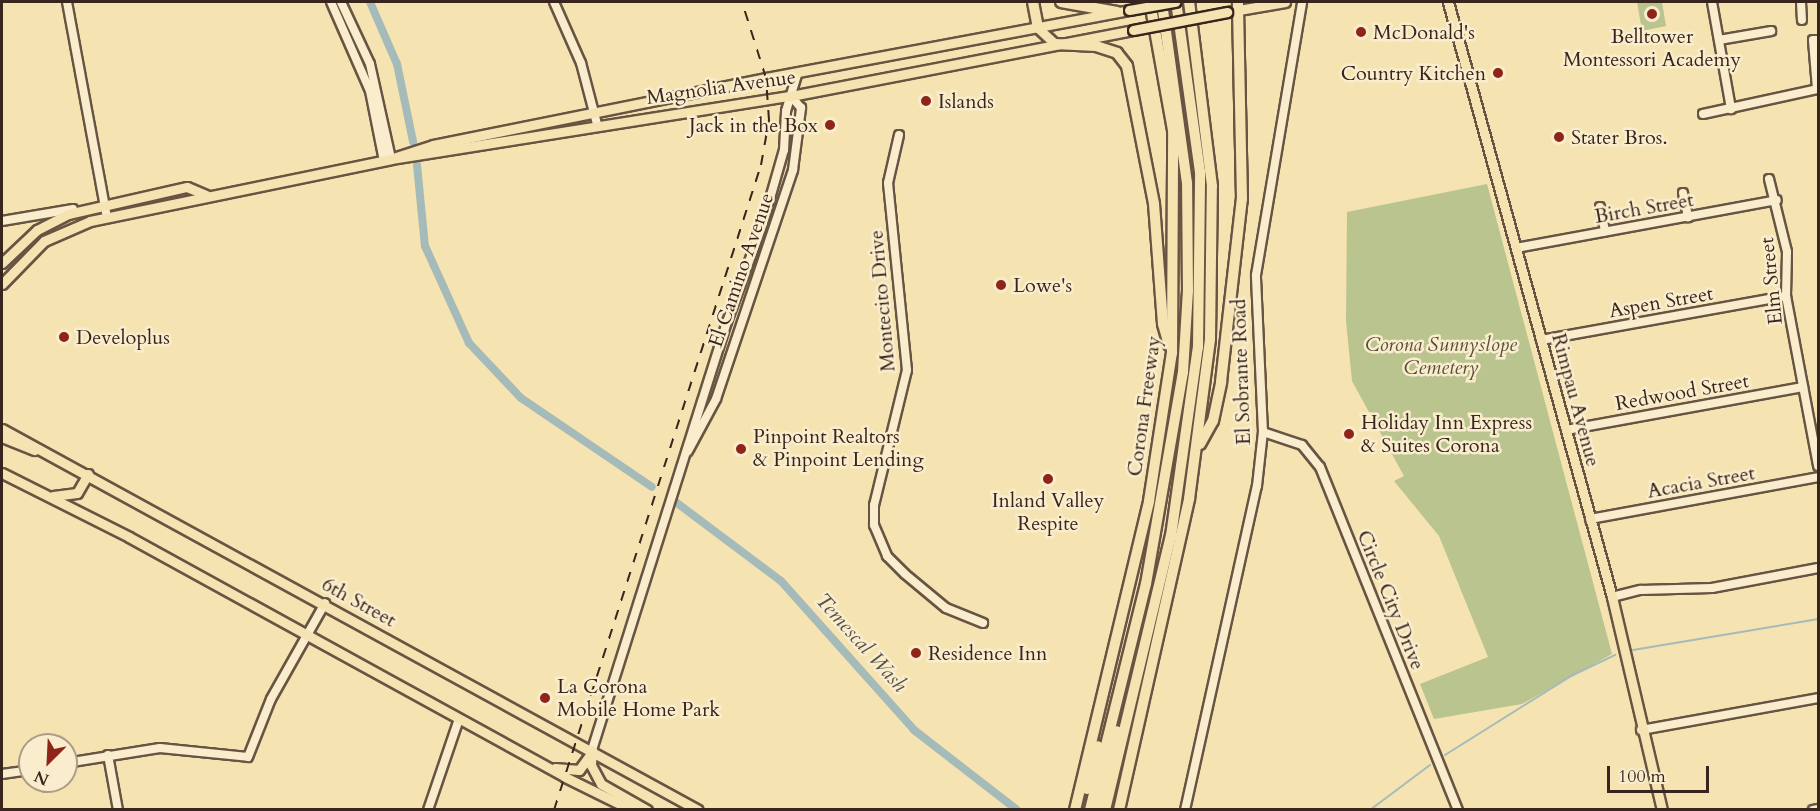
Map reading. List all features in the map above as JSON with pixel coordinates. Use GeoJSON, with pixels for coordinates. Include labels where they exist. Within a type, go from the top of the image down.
{"type":"FeatureCollection","features":[{"type":"Feature","properties":{"kind":"highway"},"geometry":{"type":"LineString","coordinates":[[1033,2],[1038,28]]}},
{"type":"Feature","properties":{"kind":"highway"},"geometry":{"type":"LineString","coordinates":[[1061,2],[1073,8],[1123,11]]}},
{"type":"Feature","properties":{"kind":"highway"},"geometry":{"type":"LineString","coordinates":[[1142,2],[1162,67]]}},
{"type":"Feature","properties":{"kind":"highway","name":"Corona Freeway"},"geometry":{"type":"LineString","coordinates":[[1075,810],[1149,501],[1172,353],[1175,186],[1162,67],[1150,2]]}},
{"type":"Feature","properties":{"kind":"highway"},"geometry":{"type":"LineString","coordinates":[[1090,810],[1159,520],[1183,372],[1188,291],[1187,183],[1162,2]]}},
{"type":"Feature","properties":{"kind":"highway"},"geometry":{"type":"LineString","coordinates":[[1106,810],[1172,522],[1188,429],[1200,302],[1200,172],[1176,2]]}},
{"type":"Feature","properties":{"kind":"highway"},"geometry":{"type":"LineString","coordinates":[[1119,810],[1166,616],[1197,449],[1210,339],[1213,239],[1208,136],[1189,2]]}},
{"type":"Feature","properties":{"kind":"highway"},"geometry":{"type":"LineString","coordinates":[[1197,449],[1214,421],[1234,288],[1242,199],[1239,5]]}},
{"type":"Feature","properties":{"kind":"highway"},"geometry":{"type":"LineString","coordinates":[[1055,44],[1096,46],[1117,53],[1127,66],[1154,204],[1163,324],[1172,353]]}},
{"type":"Feature","properties":{"kind":"highway"},"geometry":{"type":"LineString","coordinates":[[1082,810],[1159,520]]}},
{"type":"Feature","properties":{"kind":"highway"},"geometry":{"type":"LineString","coordinates":[[1098,810],[1172,522]]}},
{"type":"Feature","properties":{"kind":"main road","name":"Magnolia Avenue"},"geometry":{"type":"LineString","coordinates":[[393,159],[433,145],[1176,2]]}},
{"type":"Feature","properties":{"kind":"main road","name":"Magnolia Avenue"},"geometry":{"type":"LineString","coordinates":[[2,284],[11,271],[44,241],[71,226],[107,217],[187,204],[206,195],[393,159],[437,155],[597,124],[791,96],[1227,12],[1239,5],[1285,2]]}},
{"type":"Feature","properties":{"kind":"main road","name":"Rimpau Avenue"},"geometry":{"type":"LineString","coordinates":[[1448,2],[1612,597],[1641,730],[1662,810]]}},
{"type":"Feature","properties":{"kind":"main road"},"geometry":{"type":"LineString","coordinates":[[1038,28],[1055,44]]}},
{"type":"Feature","properties":{"kind":"main road","name":"Magnolia Avenue"},"geometry":{"type":"LineString","coordinates":[[2,263],[37,230],[104,204],[187,187],[206,195]]}},
{"type":"Feature","properties":{"kind":"main road","name":"6th Street"},"geometry":{"type":"LineString","coordinates":[[2,429],[325,603],[698,810]]}},
{"type":"Feature","properties":{"kind":"main road"},"geometry":{"type":"LineString","coordinates":[[2,437],[49,453]]}},
{"type":"Feature","properties":{"kind":"main road"},"geometry":{"type":"LineString","coordinates":[[2,473],[632,810]]}},
{"type":"Feature","properties":{"kind":"main road"},"geometry":{"type":"LineString","coordinates":[[45,495],[77,493],[88,474]]}},
{"type":"Feature","properties":{"kind":"main road"},"geometry":{"type":"LineString","coordinates":[[533,759],[555,768],[579,770],[592,750]]}},
{"type":"Feature","properties":{"kind":"main road"},"geometry":{"type":"LineString","coordinates":[[592,750],[591,765],[601,784],[647,810]]}},
{"type":"Feature","properties":{"kind":"street"},"geometry":{"type":"LineString","coordinates":[[67,2],[107,217]]}},
{"type":"Feature","properties":{"kind":"street"},"geometry":{"type":"LineString","coordinates":[[331,2],[370,91],[393,159]]}},
{"type":"Feature","properties":{"kind":"street"},"geometry":{"type":"LineString","coordinates":[[341,2],[370,64],[393,159]]}},
{"type":"Feature","properties":{"kind":"street"},"geometry":{"type":"LineString","coordinates":[[554,2],[581,63],[597,124]]}},
{"type":"Feature","properties":{"kind":"street","name":"El Sobrante Road"},"geometry":{"type":"LineString","coordinates":[[1185,810],[1257,486],[1263,432],[1256,275],[1302,2]]}},
{"type":"Feature","properties":{"kind":"street"},"geometry":{"type":"LineString","coordinates":[[1712,2],[1731,109]]}},
{"type":"Feature","properties":{"kind":"street"},"geometry":{"type":"LineString","coordinates":[[1801,2],[1802,20]]}},
{"type":"Feature","properties":{"kind":"street"},"geometry":{"type":"LineString","coordinates":[[1719,40],[1771,31]]}},
{"type":"Feature","properties":{"kind":"street"},"geometry":{"type":"LineString","coordinates":[[1703,114],[1817,89],[1816,40]]}},
{"type":"Feature","properties":{"kind":"street","name":"El Camino Avenue"},"geometry":{"type":"LineString","coordinates":[[592,750],[675,483],[688,451],[777,175],[797,74]]}},
{"type":"Feature","properties":{"kind":"street","name":"El Camino Avenue"},"geometry":{"type":"LineString","coordinates":[[688,451],[716,399],[793,170],[801,108],[791,96]]}},
{"type":"Feature","properties":{"kind":"street","name":"Montecito Drive"},"geometry":{"type":"LineString","coordinates":[[899,135],[888,183],[907,370],[874,505],[874,525],[887,556],[905,574],[946,608],[983,623]]}},
{"type":"Feature","properties":{"kind":"street","name":"Elm Street"},"geometry":{"type":"LineString","coordinates":[[1769,179],[1777,200],[1787,252],[1786,296],[1818,466]]}},
{"type":"Feature","properties":{"kind":"street"},"geometry":{"type":"LineString","coordinates":[[1683,193],[1688,217]]}},
{"type":"Feature","properties":{"kind":"street","name":"Birch Street"},"geometry":{"type":"LineString","coordinates":[[1516,248],[1777,200]]}},
{"type":"Feature","properties":{"kind":"street"},"geometry":{"type":"LineString","coordinates":[[2,221],[104,204]]}},
{"type":"Feature","properties":{"kind":"street"},"geometry":{"type":"LineString","coordinates":[[1600,207],[1605,231]]}},
{"type":"Feature","properties":{"kind":"street"},"geometry":{"type":"LineString","coordinates":[[2,263],[11,271]]}},
{"type":"Feature","properties":{"kind":"street","name":"Aspen Street"},"geometry":{"type":"LineString","coordinates":[[1541,340],[1786,296]]}},
{"type":"Feature","properties":{"kind":"street","name":"Redwood Street"},"geometry":{"type":"LineString","coordinates":[[1566,430],[1803,387]]}},
{"type":"Feature","properties":{"kind":"street","name":"Circle City Drive"},"geometry":{"type":"LineString","coordinates":[[1263,432],[1302,445],[1320,467],[1458,810]]}},
{"type":"Feature","properties":{"kind":"street","name":"Acacia Street"},"geometry":{"type":"LineString","coordinates":[[1590,519],[1818,477]]}},
{"type":"Feature","properties":{"kind":"street"},"geometry":{"type":"LineString","coordinates":[[1612,597],[1641,590],[1712,588],[1818,568]]}},
{"type":"Feature","properties":{"kind":"street"},"geometry":{"type":"LineString","coordinates":[[78,761],[108,755],[183,748],[248,758],[268,706],[325,603]]}},
{"type":"Feature","properties":{"kind":"street"},"geometry":{"type":"LineString","coordinates":[[1641,730],[1818,698]]}},
{"type":"Feature","properties":{"kind":"street"},"geometry":{"type":"LineString","coordinates":[[428,810],[459,719]]}},
{"type":"Feature","properties":{"kind":"street"},"geometry":{"type":"LineString","coordinates":[[108,755],[118,810]]}},
{"type":"Feature","properties":{"kind":"street"},"geometry":{"type":"LineString","coordinates":[[2,774],[18,772]]}},
{"type":"Feature","properties":{"kind":"street"},"geometry":{"type":"LineString","coordinates":[[1813,810],[1818,808]]}},
{"type":"Feature","properties":{"kind":"green space","name":"Belltower Montessori Academy"},"geometry":{"type":"Polygon","coordinates":[[[1637,2],[1662,2],[1666,26],[1642,31],[1637,2]]]}},
{"type":"Feature","properties":{"kind":"green space","name":"Corona Sunnyslope Cemetery"},"geometry":{"type":"Polygon","coordinates":[[[1487,184],[1612,654],[1522,704],[1434,719],[1420,684],[1488,657],[1439,536],[1394,481],[1404,476],[1352,381],[1346,321],[1347,212],[1487,184]]]}},
{"type":"Feature","properties":{"kind":"waterway","name":"Temescal Wash"},"geometry":{"type":"LineString","coordinates":[[370,2],[397,64],[413,141]]}},
{"type":"Feature","properties":{"kind":"waterway","name":"Temescal Wash"},"geometry":{"type":"LineString","coordinates":[[417,165],[425,246],[469,343],[521,398],[652,487]]}},
{"type":"Feature","properties":{"kind":"waterway","name":"Temescal Wash"},"geometry":{"type":"LineString","coordinates":[[677,503],[781,581],[914,730],[1017,810]]}},
{"type":"Feature","properties":{"kind":"waterway"},"geometry":{"type":"LineString","coordinates":[[1633,650],[1818,619]]}},
{"type":"Feature","properties":{"kind":"waterway"},"geometry":{"type":"LineString","coordinates":[[1445,755],[1571,676],[1615,655]]}},
{"type":"Feature","properties":{"kind":"waterway"},"geometry":{"type":"LineString","coordinates":[[1370,810],[1430,765]]}},
{"type":"Feature","properties":{"kind":"railway"},"geometry":{"type":"LineString","coordinates":[[554,810],[761,165],[769,120],[766,78],[742,2]]}},
{"type":"Feature","properties":{"kind":"place","name":"Belltower Montessori Academy"},"geometry":{"type":"Point","coordinates":[1652,14]}},
{"type":"Feature","properties":{"kind":"place","name":"McDonald's"},"geometry":{"type":"Point","coordinates":[1361,32]}},
{"type":"Feature","properties":{"kind":"place","name":"Country Kitchen"},"geometry":{"type":"Point","coordinates":[1498,73]}},
{"type":"Feature","properties":{"kind":"place","name":"Islands"},"geometry":{"type":"Point","coordinates":[926,101]}},
{"type":"Feature","properties":{"kind":"place","name":"Jack in the Box"},"geometry":{"type":"Point","coordinates":[830,125]}},
{"type":"Feature","properties":{"kind":"place","name":"Stater Bros."},"geometry":{"type":"Point","coordinates":[1559,137]}},
{"type":"Feature","properties":{"kind":"place","name":"Lowe's"},"geometry":{"type":"Point","coordinates":[1001,285]}},
{"type":"Feature","properties":{"kind":"place","name":"Developlus"},"geometry":{"type":"Point","coordinates":[64,337]}},
{"type":"Feature","properties":{"kind":"place","name":"Holiday Inn Express & Suites Corona"},"geometry":{"type":"Point","coordinates":[1349,434]}},
{"type":"Feature","properties":{"kind":"place","name":"Pinpoint Realtors & Pinpoint Lending"},"geometry":{"type":"Point","coordinates":[741,449]}},
{"type":"Feature","properties":{"kind":"place","name":"Inland Valley Respite"},"geometry":{"type":"Point","coordinates":[1048,479]}},
{"type":"Feature","properties":{"kind":"place","name":"Residence Inn"},"geometry":{"type":"Point","coordinates":[916,653]}},
{"type":"Feature","properties":{"kind":"place","name":"La Corona Mobile Home Park"},"geometry":{"type":"Point","coordinates":[545,698]}}]}
